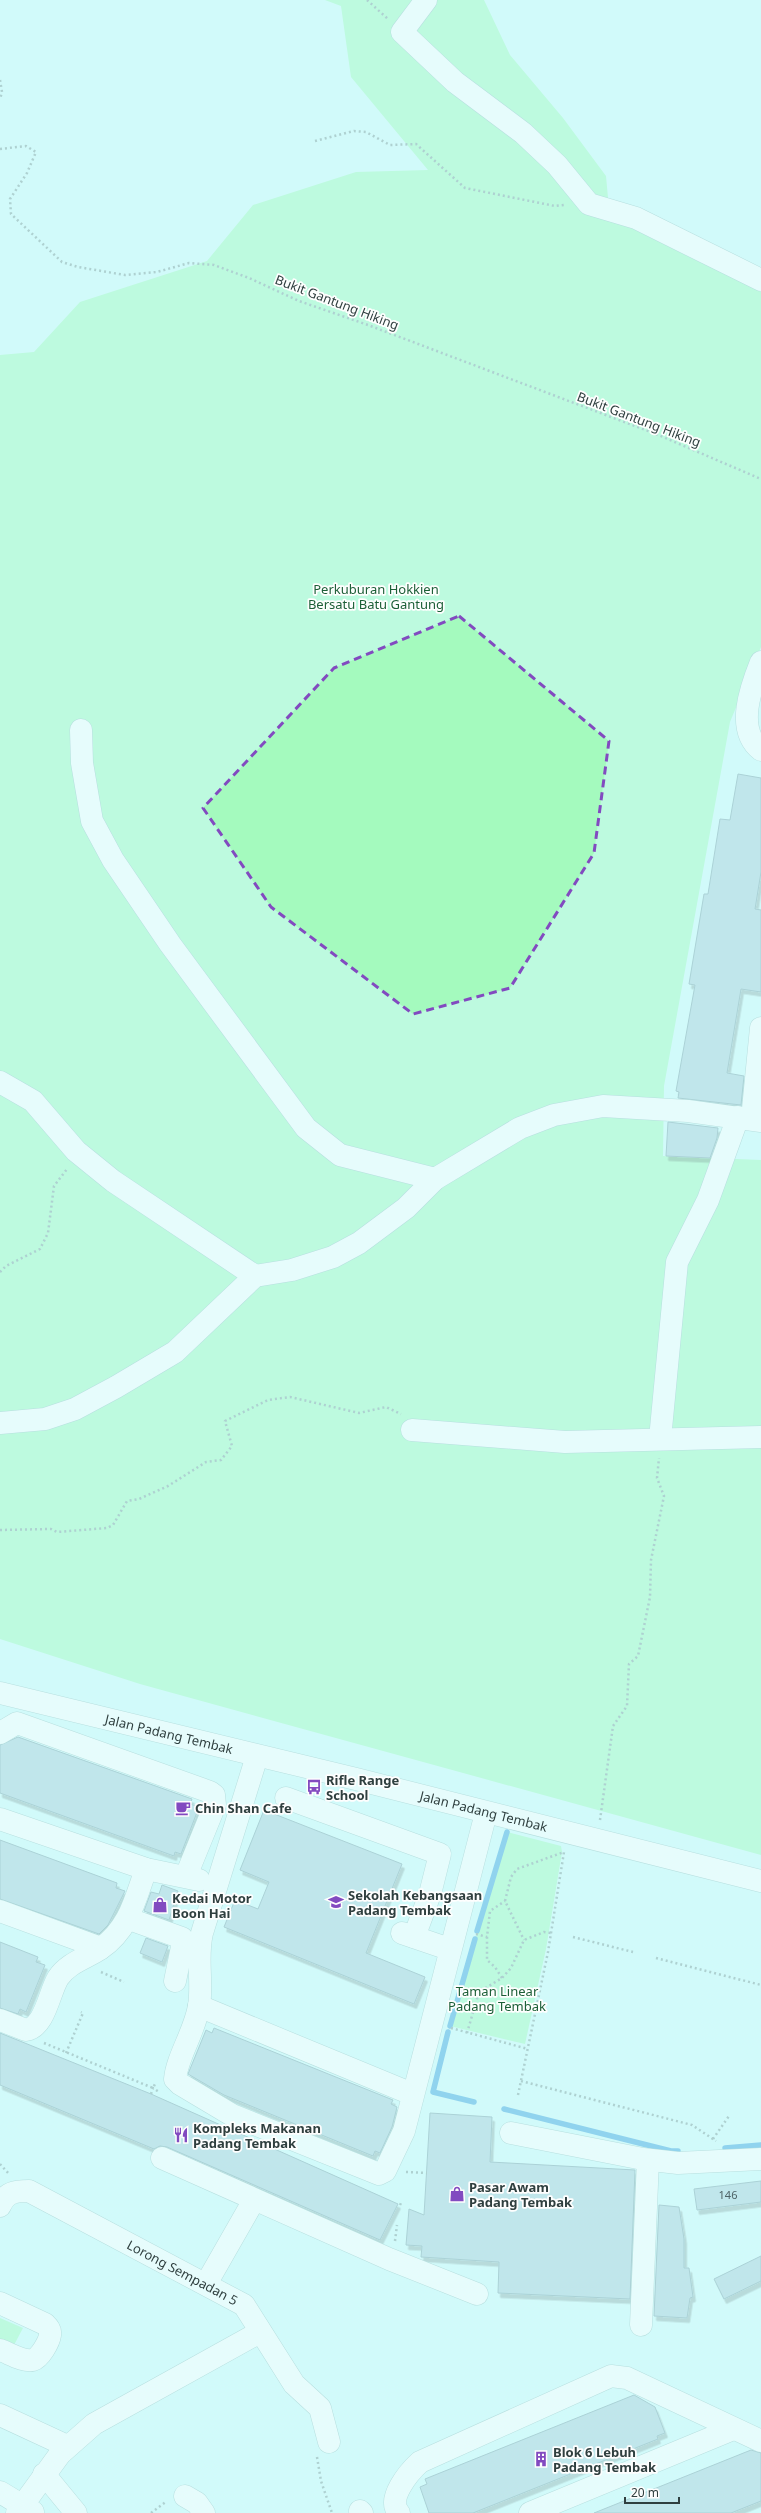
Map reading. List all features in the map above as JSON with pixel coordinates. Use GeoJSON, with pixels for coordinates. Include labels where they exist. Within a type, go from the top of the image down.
{"type":"FeatureCollection","features":[{"type":"Feature","properties":{"kind":"street"},"geometry":{"type":"LineString","coordinates":[[426,0],[402,32],[455,82],[529,138],[557,165],[588,204],[636,218],[761,280]]}},
{"type":"Feature","properties":{"kind":"street"},"geometry":{"type":"LineString","coordinates":[[761,662],[748,700],[747,719],[750,734],[756,746],[761,750]]}},
{"type":"Feature","properties":{"kind":"street"},"geometry":{"type":"LineString","coordinates":[[81,730],[82,763],[92,821],[113,860],[170,944],[306,1128],[340,1155],[435,1179]]}},
{"type":"Feature","properties":{"kind":"street"},"geometry":{"type":"LineString","coordinates":[[660,1439],[677,1262],[750,1119],[761,1028]]}},
{"type":"Feature","properties":{"kind":"street"},"geometry":{"type":"LineString","coordinates":[[0,1082],[33,1101],[76,1151],[113,1181],[255,1276]]}},
{"type":"Feature","properties":{"kind":"street"},"geometry":{"type":"LineString","coordinates":[[0,1423],[45,1419],[75,1409],[116,1387],[175,1352],[255,1276],[292,1270],[333,1257],[359,1243],[406,1208],[435,1179],[520,1128],[554,1115],[603,1106],[688,1111],[750,1119]]}},
{"type":"Feature","properties":{"kind":"street"},"geometry":{"type":"LineString","coordinates":[[412,1430],[565,1442],[761,1437]]}},
{"type":"Feature","properties":{"kind":"street"},"geometry":{"type":"LineString","coordinates":[[15,1697],[8,1728],[210,1792],[214,1795],[215,1805],[186,1876]]}},
{"type":"Feature","properties":{"kind":"street","name":"Jalan Padang Tembak"},"geometry":{"type":"LineString","coordinates":[[15,1697],[356,1779],[486,1813],[761,1881]]}},
{"type":"Feature","properties":{"kind":"street"},"geometry":{"type":"LineString","coordinates":[[257,1756],[200,1942],[199,2006],[193,2030],[175,2079],[180,2084],[232,2115],[379,2174],[387,2168],[404,2131],[449,1949],[486,1813]]}},
{"type":"Feature","properties":{"kind":"street"},"geometry":{"type":"LineString","coordinates":[[286,1798],[440,1854],[472,1863]]}},
{"type":"Feature","properties":{"kind":"street"},"geometry":{"type":"LineString","coordinates":[[0,1819],[146,1869],[186,1876],[217,1885]]}},
{"type":"Feature","properties":{"kind":"street"},"geometry":{"type":"LineString","coordinates":[[440,1854],[430,1894],[408,1935],[449,1949]]}},
{"type":"Feature","properties":{"kind":"street"},"geometry":{"type":"LineString","coordinates":[[0,2020],[21,2029],[34,2027],[62,1974],[81,1958],[101,1948],[120,1933],[129,1919],[146,1869]]}},
{"type":"Feature","properties":{"kind":"street"},"geometry":{"type":"LineString","coordinates":[[0,1911],[101,1948]]}},
{"type":"Feature","properties":{"kind":"street"},"geometry":{"type":"LineString","coordinates":[[129,1919],[182,1938],[175,1981]]}},
{"type":"Feature","properties":{"kind":"street"},"geometry":{"type":"LineString","coordinates":[[199,2006],[412,2094]]}},
{"type":"Feature","properties":{"kind":"street"},"geometry":{"type":"LineString","coordinates":[[512,2133],[648,2160],[678,2163],[761,2159]]}},
{"type":"Feature","properties":{"kind":"street"},"geometry":{"type":"LineString","coordinates":[[162,2158],[389,2259],[477,2294]]}},
{"type":"Feature","properties":{"kind":"street"},"geometry":{"type":"LineString","coordinates":[[641,2325],[648,2160]]}},
{"type":"Feature","properties":{"kind":"street","name":"Lorong Sempadan 5"},"geometry":{"type":"LineString","coordinates":[[0,2206],[8,2195],[15,2191],[29,2191],[244,2305],[294,2384],[320,2408],[323,2448]]}},
{"type":"Feature","properties":{"kind":"street"},"geometry":{"type":"LineString","coordinates":[[206,2284],[254,2200]]}},
{"type":"Feature","properties":{"kind":"street"},"geometry":{"type":"LineString","coordinates":[[0,2303],[45,2324],[50,2329],[50,2335],[39,2357],[33,2360],[25,2360],[0,2350]]}},
{"type":"Feature","properties":{"kind":"street"},"geometry":{"type":"LineString","coordinates":[[0,2492],[24,2510],[44,2474],[67,2446],[94,2424],[260,2332]]}},
{"type":"Feature","properties":{"kind":"street"},"geometry":{"type":"LineString","coordinates":[[399,2513],[394,2503],[396,2494],[413,2468],[420,2462],[611,2376],[627,2378],[761,2441]]}},
{"type":"Feature","properties":{"kind":"street"},"geometry":{"type":"LineString","coordinates":[[0,2415],[67,2446]]}},
{"type":"Feature","properties":{"kind":"street"},"geometry":{"type":"LineString","coordinates":[[530,2513],[733,2429]]}},
{"type":"Feature","properties":{"kind":"street"},"geometry":{"type":"LineString","coordinates":[[44,2474],[76,2513]]}},
{"type":"Feature","properties":{"kind":"street"},"geometry":{"type":"LineString","coordinates":[[184,2496],[197,2503],[204,2513]]}},
{"type":"Feature","properties":{"kind":"path"},"geometry":{"type":"LineString","coordinates":[[367,0],[402,32]]}},
{"type":"Feature","properties":{"kind":"path"},"geometry":{"type":"LineString","coordinates":[[0,80],[2,92],[0,99]]}},
{"type":"Feature","properties":{"kind":"path"},"geometry":{"type":"LineString","coordinates":[[315,141],[354,131],[366,132],[390,145],[416,144],[465,188],[555,206],[588,204]]}},
{"type":"Feature","properties":{"kind":"path","name":"Bukit Gantung Hiking"},"geometry":{"type":"LineString","coordinates":[[0,149],[26,146],[36,152],[27,173],[10,199],[12,214],[62,262],[125,275],[157,272],[189,263],[214,265],[249,278],[300,301],[368,325],[656,434],[761,479]]}},
{"type":"Feature","properties":{"kind":"path"},"geometry":{"type":"LineString","coordinates":[[0,1272],[6,1266],[40,1249],[48,1233],[54,1186],[66,1171],[76,1151]]}},
{"type":"Feature","properties":{"kind":"path"},"geometry":{"type":"LineString","coordinates":[[0,1530],[52,1529],[57,1532],[107,1528],[113,1524],[127,1501],[139,1499],[168,1486],[206,1462],[221,1460],[232,1446],[225,1422],[268,1400],[290,1396],[359,1413],[386,1408],[404,1416],[412,1430]]}},
{"type":"Feature","properties":{"kind":"path"},"geometry":{"type":"LineString","coordinates":[[598,1840],[613,1726],[627,1706],[629,1664],[638,1656],[650,1597],[651,1560],[664,1496],[657,1478],[660,1439]]}},
{"type":"Feature","properties":{"kind":"path"},"geometry":{"type":"LineString","coordinates":[[518,2095],[551,1933],[564,1852],[518,1870],[511,1877],[505,1901],[524,1940]]}},
{"type":"Feature","properties":{"kind":"path"},"geometry":{"type":"LineString","coordinates":[[502,1978],[495,1966],[487,1960],[487,1937],[490,1911],[505,1901]]}},
{"type":"Feature","properties":{"kind":"path"},"geometry":{"type":"LineString","coordinates":[[468,2033],[478,1994],[502,1978],[511,1968],[524,1940],[544,1932],[551,1933]]}},
{"type":"Feature","properties":{"kind":"path"},"geometry":{"type":"LineString","coordinates":[[479,1935],[487,1937]]}},
{"type":"Feature","properties":{"kind":"path"},"geometry":{"type":"LineString","coordinates":[[573,1937],[634,1952]]}},
{"type":"Feature","properties":{"kind":"path"},"geometry":{"type":"LineString","coordinates":[[656,1958],[761,1985]]}},
{"type":"Feature","properties":{"kind":"path"},"geometry":{"type":"LineString","coordinates":[[102,1973],[124,1982]]}},
{"type":"Feature","properties":{"kind":"path"},"geometry":{"type":"LineString","coordinates":[[66,2053],[83,2013],[80,2012]]}},
{"type":"Feature","properties":{"kind":"path"},"geometry":{"type":"LineString","coordinates":[[454,2029],[528,2049]]}},
{"type":"Feature","properties":{"kind":"path"},"geometry":{"type":"LineString","coordinates":[[50,2046],[157,2090]]}},
{"type":"Feature","properties":{"kind":"path"},"geometry":{"type":"LineString","coordinates":[[151,2094],[158,2074]]}},
{"type":"Feature","properties":{"kind":"path"},"geometry":{"type":"LineString","coordinates":[[521,2081],[692,2125],[721,2145],[722,2161]]}},
{"type":"Feature","properties":{"kind":"path"},"geometry":{"type":"LineString","coordinates":[[713,2139],[729,2116]]}},
{"type":"Feature","properties":{"kind":"path"},"geometry":{"type":"LineString","coordinates":[[403,2172],[427,2173]]}},
{"type":"Feature","properties":{"kind":"path"},"geometry":{"type":"LineString","coordinates":[[323,2448],[321,2481],[332,2513]]}},
{"type":"Feature","properties":{"kind":"highlighted area"},"geometry":{"type":"Polygon","coordinates":[[[459,616],[609,741],[594,853],[510,988],[413,1014],[271,907],[203,808],[334,668],[459,616]]]}},
{"type":"Feature","properties":{"kind":"green space","name":"Perkuburan Hokkien Bersatu Batu Gantung"},"geometry":{"type":"Polygon","coordinates":[[[325,0],[484,0],[510,55],[563,118],[606,176],[610,220],[644,231],[761,292],[761,647],[730,722],[664,1086],[663,1156],[761,1160],[761,1855],[140,1684],[0,1639],[0,355],[34,352],[80,302],[207,261],[253,205],[356,172],[428,170],[351,77],[341,6],[325,0]]]}},
{"type":"Feature","properties":{"kind":"green space","name":"Taman Linear Padang Tembak"},"geometry":{"type":"Polygon","coordinates":[[[507,1832],[561,1846],[562,1852],[546,1949],[525,2044],[450,2026],[507,1832]]]}},
{"type":"Feature","properties":{"kind":"green space"},"geometry":{"type":"Polygon","coordinates":[[[0,2318],[23,2328],[14,2345],[0,2339],[0,2318]]]}},
{"type":"Feature","properties":{"kind":"building"},"geometry":{"type":"Polygon","coordinates":[[[738,774],[761,778],[761,872],[755,909],[761,910],[761,992],[741,989],[727,1073],[744,1076],[741,1105],[678,1098],[679,1092],[676,1091],[695,985],[689,984],[704,894],[708,894],[720,819],[730,820],[738,774]]]}},
{"type":"Feature","properties":{"kind":"building"},"geometry":{"type":"Polygon","coordinates":[[[668,1122],[718,1128],[717,1138],[710,1158],[666,1156],[668,1122]]]}},
{"type":"Feature","properties":{"kind":"building"},"geometry":{"type":"Polygon","coordinates":[[[18,1737],[192,1799],[190,1804],[199,1807],[181,1854],[175,1852],[174,1856],[0,1793],[0,1745],[18,1737]]]}},
{"type":"Feature","properties":{"kind":"building"},"geometry":{"type":"Polygon","coordinates":[[[264,1810],[402,1864],[366,1953],[425,1977],[414,2004],[224,1927],[235,1900],[258,1909],[269,1882],[240,1870],[264,1810]]]}},
{"type":"Feature","properties":{"kind":"building"},"geometry":{"type":"Polygon","coordinates":[[[0,1840],[117,1883],[116,1888],[125,1891],[108,1925],[99,1934],[0,1899],[0,1840]]]}},
{"type":"Feature","properties":{"kind":"building","name":"Kedai Motor Boon Hai"},"geometry":{"type":"Polygon","coordinates":[[[162,1885],[178,1891],[169,1920],[144,1911],[151,1892],[159,1894],[162,1885]]]}},
{"type":"Feature","properties":{"kind":"building"},"geometry":{"type":"Polygon","coordinates":[[[146,1938],[168,1946],[162,1962],[140,1953],[146,1938]]]}},
{"type":"Feature","properties":{"kind":"building"},"geometry":{"type":"Polygon","coordinates":[[[0,1942],[38,1957],[36,1962],[45,1965],[26,2012],[20,2009],[18,2014],[0,2008],[0,1942]]]}},
{"type":"Feature","properties":{"kind":"building"},"geometry":{"type":"Polygon","coordinates":[[[214,2028],[393,2100],[391,2104],[397,2107],[392,2127],[380,2153],[375,2151],[373,2156],[224,2095],[188,2074],[206,2030],[212,2033],[214,2028]]]}},
{"type":"Feature","properties":{"kind":"building","name":"Kompleks Makanan Padang Tembak"},"geometry":{"type":"Polygon","coordinates":[[[0,2033],[151,2094],[398,2204],[380,2240],[167,2147],[160,2146],[154,2149],[0,2085],[0,2033]]]}},
{"type":"Feature","properties":{"kind":"building"},"geometry":{"type":"Polygon","coordinates":[[[430,2113],[492,2117],[490,2162],[635,2170],[630,2299],[498,2293],[499,2262],[421,2257],[422,2246],[406,2245],[409,2209],[424,2215],[430,2113]]]}},
{"type":"Feature","properties":{"kind":"building"},"geometry":{"type":"Polygon","coordinates":[[[761,2181],[761,2202],[697,2210],[694,2189],[761,2181]]]}},
{"type":"Feature","properties":{"kind":"building"},"geometry":{"type":"Polygon","coordinates":[[[659,2205],[679,2207],[684,2239],[684,2268],[689,2268],[693,2297],[690,2298],[687,2318],[654,2316],[659,2205]]]}},
{"type":"Feature","properties":{"kind":"building"},"geometry":{"type":"Polygon","coordinates":[[[761,2256],[761,2281],[724,2299],[714,2279],[761,2256]]]}},
{"type":"Feature","properties":{"kind":"building","name":"Blok 6 Lebuh Padang Tembak"},"geometry":{"type":"Polygon","coordinates":[[[634,2395],[655,2407],[665,2433],[657,2436],[658,2439],[473,2513],[429,2513],[420,2487],[427,2484],[425,2479],[634,2395]]]}},
{"type":"Feature","properties":{"kind":"building"},"geometry":{"type":"Polygon","coordinates":[[[751,2450],[761,2453],[761,2501],[731,2513],[594,2513],[751,2450]]]}},
{"type":"Feature","properties":{"kind":"waterway"},"geometry":{"type":"LineString","coordinates":[[477,1931],[507,1832]]}},
{"type":"Feature","properties":{"kind":"waterway"},"geometry":{"type":"LineString","coordinates":[[450,2026],[475,1939]]}},
{"type":"Feature","properties":{"kind":"waterway"},"geometry":{"type":"LineString","coordinates":[[448,2032],[433,2092],[474,2102]]}},
{"type":"Feature","properties":{"kind":"waterway"},"geometry":{"type":"LineString","coordinates":[[504,2109],[671,2151],[678,2151]]}},
{"type":"Feature","properties":{"kind":"waterway"},"geometry":{"type":"LineString","coordinates":[[725,2148],[761,2145]]}},
{"type":"Feature","properties":{"kind":"place","name":"Rifle Range School"},"geometry":{"type":"Point","coordinates":[314,1787]}},
{"type":"Feature","properties":{"kind":"place","name":"Chin Shan Cafe"},"geometry":{"type":"Point","coordinates":[183,1808]}},
{"type":"Feature","properties":{"kind":"place","name":"Sekolah Kebangsaan Padang Tembak"},"geometry":{"type":"Point","coordinates":[336,1902]}},
{"type":"Feature","properties":{"kind":"place","name":"Kedai Motor Boon Hai"},"geometry":{"type":"Point","coordinates":[160,1905]}},
{"type":"Feature","properties":{"kind":"place","name":"Kompleks Makanan Padang Tembak"},"geometry":{"type":"Point","coordinates":[181,2135]}},
{"type":"Feature","properties":{"kind":"place","name":"Pasar Awam Padang Tembak"},"geometry":{"type":"Point","coordinates":[457,2194]}},
{"type":"Feature","properties":{"kind":"place","name":"Blok 6 Lebuh Padang Tembak"},"geometry":{"type":"Point","coordinates":[541,2459]}}]}
